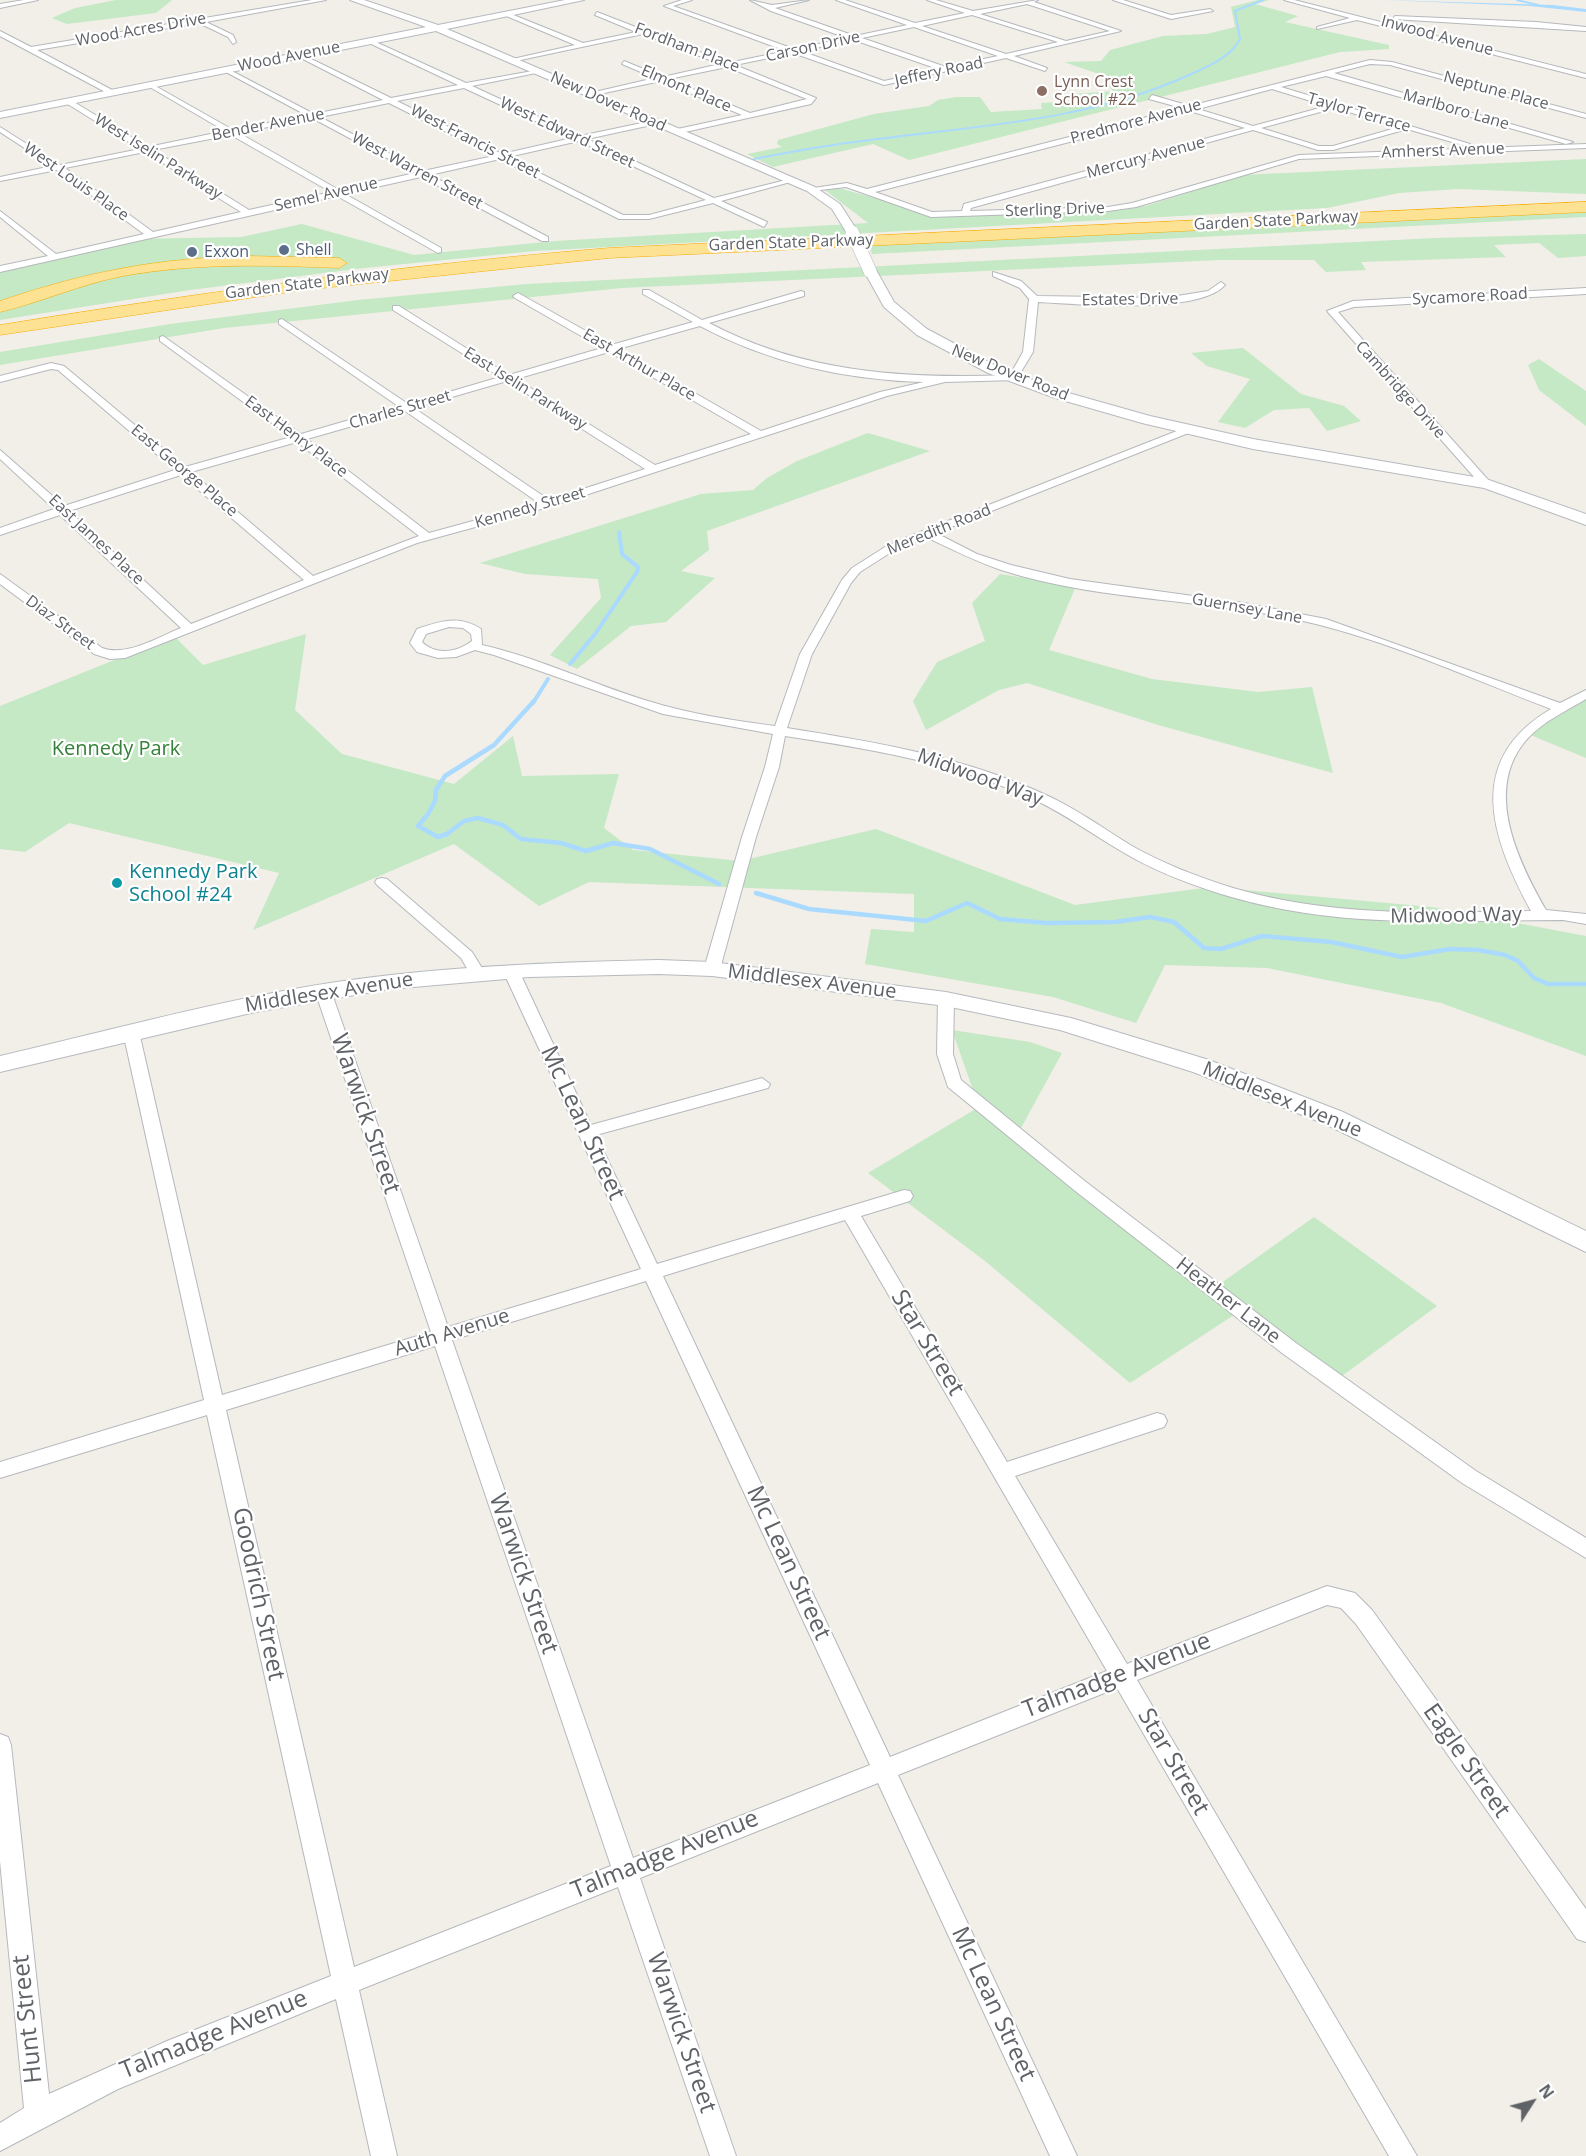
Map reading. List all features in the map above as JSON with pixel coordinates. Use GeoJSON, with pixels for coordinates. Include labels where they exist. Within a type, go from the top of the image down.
{"type":"FeatureCollection","features":[{"type":"Feature","properties":{"kind":"highway","name":"Garden State Parkway"},"geometry":{"type":"LineString","coordinates":[[0,330],[178,300],[478,263],[709,247],[1586,207]]}},
{"type":"Feature","properties":{"kind":"highway","name":"Garden State Parkway"},"geometry":{"type":"LineString","coordinates":[[850,259],[1586,223]]}},
{"type":"Feature","properties":{"kind":"highway"},"geometry":{"type":"LineString","coordinates":[[1511,226],[1532,226]]}},
{"type":"Feature","properties":{"kind":"highway"},"geometry":{"type":"LineString","coordinates":[[0,307],[98,276],[201,264],[270,261],[383,265],[478,263]]}},
{"type":"Feature","properties":{"kind":"highway"},"geometry":{"type":"LineString","coordinates":[[630,269],[664,267]]}},
{"type":"Feature","properties":{"kind":"highway","name":"Garden State Parkway"},"geometry":{"type":"LineString","coordinates":[[0,343],[252,304],[494,280]]}},
{"type":"Feature","properties":{"kind":"street"},"geometry":{"type":"LineString","coordinates":[[0,6],[35,0]]}},
{"type":"Feature","properties":{"kind":"street","name":"Wood Acres Drive"},"geometry":{"type":"LineString","coordinates":[[31,49],[323,0]]}},
{"type":"Feature","properties":{"kind":"street","name":"New Dover Road"},"geometry":{"type":"LineString","coordinates":[[355,0],[437,28],[811,189],[836,207],[852,232],[870,271],[889,304],[922,332],[963,356],[1013,378],[1104,408],[1187,429],[1308,455],[1486,484],[1586,520]]}},
{"type":"Feature","properties":{"kind":"street","name":"Wood Avenue"},"geometry":{"type":"LineString","coordinates":[[0,115],[579,0]]}},
{"type":"Feature","properties":{"kind":"street","name":"Jeffery Road"},"geometry":{"type":"LineString","coordinates":[[689,0],[667,6],[884,83],[1118,31],[1032,1]]}},
{"type":"Feature","properties":{"kind":"street"},"geometry":{"type":"LineString","coordinates":[[753,0],[773,10],[948,70]]}},
{"type":"Feature","properties":{"kind":"street"},"geometry":{"type":"LineString","coordinates":[[771,7],[806,0]]}},
{"type":"Feature","properties":{"kind":"street"},"geometry":{"type":"LineString","coordinates":[[839,0],[1045,69]]}},
{"type":"Feature","properties":{"kind":"street"},"geometry":{"type":"LineString","coordinates":[[930,0],[1067,43]]}},
{"type":"Feature","properties":{"kind":"street"},"geometry":{"type":"LineString","coordinates":[[1116,0],[1171,18],[1210,12]]}},
{"type":"Feature","properties":{"kind":"street","name":"Inwood Avenue"},"geometry":{"type":"LineString","coordinates":[[1287,0],[1373,20],[1586,76]]}},
{"type":"Feature","properties":{"kind":"street","name":"Carson Drive"},"geometry":{"type":"LineString","coordinates":[[590,94],[1032,1]]}},
{"type":"Feature","properties":{"kind":"street"},"geometry":{"type":"LineString","coordinates":[[506,14],[582,45]]}},
{"type":"Feature","properties":{"kind":"street","name":"Fordham Place"},"geometry":{"type":"LineString","coordinates":[[597,14],[812,98],[808,102],[676,132]]}},
{"type":"Feature","properties":{"kind":"street"},"geometry":{"type":"LineString","coordinates":[[1319,28],[1361,17]]}},
{"type":"Feature","properties":{"kind":"street"},"geometry":{"type":"LineString","coordinates":[[198,20],[231,36],[233,42]]}},
{"type":"Feature","properties":{"kind":"street"},"geometry":{"type":"LineString","coordinates":[[1373,20],[1536,24],[1586,29]]}},
{"type":"Feature","properties":{"kind":"street"},"geometry":{"type":"LineString","coordinates":[[511,60],[644,32]]}},
{"type":"Feature","properties":{"kind":"street"},"geometry":{"type":"LineString","coordinates":[[0,33],[111,93]]}},
{"type":"Feature","properties":{"kind":"street","name":"West Edward Street"},"geometry":{"type":"LineString","coordinates":[[369,41],[764,224]]}},
{"type":"Feature","properties":{"kind":"street","name":"West Francis Street"},"geometry":{"type":"LineString","coordinates":[[299,55],[622,217],[653,216],[790,181]]}},
{"type":"Feature","properties":{"kind":"street","name":"Predmore Avenue"},"geometry":{"type":"LineString","coordinates":[[867,192],[1370,62],[1385,62],[1405,67]]}},
{"type":"Feature","properties":{"kind":"street","name":"Elmont Place"},"geometry":{"type":"LineString","coordinates":[[624,63],[749,115]]}},
{"type":"Feature","properties":{"kind":"street","name":"Neptune Place"},"geometry":{"type":"LineString","coordinates":[[1405,67],[1586,116]]}},
{"type":"Feature","properties":{"kind":"street","name":"West Warren Street"},"geometry":{"type":"LineString","coordinates":[[226,70],[545,239]]}},
{"type":"Feature","properties":{"kind":"street","name":"Bender Avenue"},"geometry":{"type":"LineString","coordinates":[[0,179],[536,70]]}},
{"type":"Feature","properties":{"kind":"street","name":"Marlboro Lane"},"geometry":{"type":"LineString","coordinates":[[1327,74],[1585,146]]}},
{"type":"Feature","properties":{"kind":"street"},"geometry":{"type":"LineString","coordinates":[[150,85],[438,250]]}},
{"type":"Feature","properties":{"kind":"street","name":"Taylor Terrace"},"geometry":{"type":"LineString","coordinates":[[1271,87],[1481,149]]}},
{"type":"Feature","properties":{"kind":"street"},"geometry":{"type":"LineString","coordinates":[[1152,97],[1324,149],[1406,127]]}},
{"type":"Feature","properties":{"kind":"street","name":"West Iselin Parkway"},"geometry":{"type":"LineString","coordinates":[[69,101],[248,213]]}},
{"type":"Feature","properties":{"kind":"street","name":"Mercury Avenue"},"geometry":{"type":"LineString","coordinates":[[968,214],[966,208],[972,205],[1334,106]]}},
{"type":"Feature","properties":{"kind":"street","name":"Semel Avenue"},"geometry":{"type":"LineString","coordinates":[[0,269],[653,122]]}},
{"type":"Feature","properties":{"kind":"street","name":"West Louis Place"},"geometry":{"type":"LineString","coordinates":[[0,129],[151,235]]}},
{"type":"Feature","properties":{"kind":"street","name":"Amherst Avenue"},"geometry":{"type":"LineString","coordinates":[[1299,157],[1585,146]]}},
{"type":"Feature","properties":{"kind":"street","name":"Sterling Drive"},"geometry":{"type":"LineString","coordinates":[[811,189],[838,184],[867,192],[923,214],[1123,207],[1299,157]]}},
{"type":"Feature","properties":{"kind":"street"},"geometry":{"type":"LineString","coordinates":[[0,213],[55,257]]}},
{"type":"Feature","properties":{"kind":"street"},"geometry":{"type":"LineString","coordinates":[[646,292],[739,342],[784,358],[885,377],[941,381],[1013,378],[1028,352],[1034,299],[1030,290],[996,274]]}},
{"type":"Feature","properties":{"kind":"street","name":"Estates Drive"},"geometry":{"type":"LineString","coordinates":[[1034,299],[1153,302],[1213,294],[1221,285]]}},
{"type":"Feature","properties":{"kind":"street","name":"Sycamore Road"},"geometry":{"type":"LineString","coordinates":[[1353,304],[1584,293]]}},
{"type":"Feature","properties":{"kind":"street","name":"Charles Street"},"geometry":{"type":"LineString","coordinates":[[0,532],[63,509],[183,471],[801,294]]}},
{"type":"Feature","properties":{"kind":"street","name":"East Arthur Place"},"geometry":{"type":"LineString","coordinates":[[518,296],[759,434]]}},
{"type":"Feature","properties":{"kind":"street","name":"Cambridge Drive"},"geometry":{"type":"LineString","coordinates":[[1353,304],[1337,307],[1332,311],[1333,316],[1486,484]]}},
{"type":"Feature","properties":{"kind":"street","name":"East Iselin Parkway"},"geometry":{"type":"LineString","coordinates":[[396,308],[655,470]]}},
{"type":"Feature","properties":{"kind":"street"},"geometry":{"type":"LineString","coordinates":[[282,322],[548,504]]}},
{"type":"Feature","properties":{"kind":"street","name":"East Henry Place"},"geometry":{"type":"LineString","coordinates":[[162,339],[299,438],[427,537]]}},
{"type":"Feature","properties":{"kind":"street","name":"East George Place"},"geometry":{"type":"LineString","coordinates":[[0,379],[55,366],[65,371],[311,580]]}},
{"type":"Feature","properties":{"kind":"street","name":"Kennedy Street"},"geometry":{"type":"LineString","coordinates":[[125,654],[311,580],[427,537],[548,504],[884,394],[941,381]]}},
{"type":"Feature","properties":{"kind":"street","name":"Meredith Road"},"geometry":{"type":"LineString","coordinates":[[712,969],[749,837],[772,767],[780,730],[806,654],[846,582],[856,570],[889,549],[927,532],[1187,429]]}},
{"type":"Feature","properties":{"kind":"street","name":"East James Place"},"geometry":{"type":"LineString","coordinates":[[0,453],[190,629]]}},
{"type":"Feature","properties":{"kind":"street","name":"Guernsey Lane"},"geometry":{"type":"LineString","coordinates":[[927,532],[973,556],[1007,568],[1070,583],[1244,607],[1323,622],[1561,708]]}},
{"type":"Feature","properties":{"kind":"street","name":"Diaz Street"},"geometry":{"type":"LineString","coordinates":[[0,578],[98,651],[110,655],[125,654]]}},
{"type":"Feature","properties":{"kind":"street","name":"Midwood Way"},"geometry":{"type":"LineString","coordinates":[[473,646],[537,663],[621,697],[666,710],[719,722],[889,747],[961,768],[1049,802],[1137,855],[1171,871],[1209,885],[1269,901],[1324,912],[1380,916],[1568,915],[1586,919]]}},
{"type":"Feature","properties":{"kind":"street"},"geometry":{"type":"LineString","coordinates":[[1541,915],[1505,845],[1499,787],[1511,752],[1521,738],[1561,708],[1586,694]]}},
{"type":"Feature","properties":{"kind":"street"},"geometry":{"type":"LineString","coordinates":[[382,882],[467,955],[477,973]]}},
{"type":"Feature","properties":{"kind":"street","name":"Middlesex Avenue"},"geometry":{"type":"LineString","coordinates":[[0,1064],[131,1032],[323,992],[477,973],[659,967],[712,969],[946,999],[1063,1023],[1212,1071],[1334,1118],[1586,1242]]}},
{"type":"Feature","properties":{"kind":"street","name":"Mc Lean Street"},"geometry":{"type":"LineString","coordinates":[[511,971],[1064,2156]]}},
{"type":"Feature","properties":{"kind":"street","name":"Warwick Street"},"geometry":{"type":"LineString","coordinates":[[323,992],[723,2156]]}},
{"type":"Feature","properties":{"kind":"street","name":"Heather Lane"},"geometry":{"type":"LineString","coordinates":[[946,999],[945,1054],[954,1083],[1080,1186],[1289,1348],[1469,1477],[1586,1549]]}},
{"type":"Feature","properties":{"kind":"street","name":"Goodrich Street"},"geometry":{"type":"LineString","coordinates":[[131,1032],[384,2156]]}},
{"type":"Feature","properties":{"kind":"street"},"geometry":{"type":"LineString","coordinates":[[586,1132],[762,1084]]}},
{"type":"Feature","properties":{"kind":"street","name":"Auth Avenue"},"geometry":{"type":"LineString","coordinates":[[0,1470],[904,1196]]}},
{"type":"Feature","properties":{"kind":"street","name":"Star Street"},"geometry":{"type":"LineString","coordinates":[[850,1213],[1404,2156]]}},
{"type":"Feature","properties":{"kind":"street"},"geometry":{"type":"LineString","coordinates":[[1003,1472],[1157,1421]]}},
{"type":"Feature","properties":{"kind":"street","name":"Talmadge Avenue"},"geometry":{"type":"LineString","coordinates":[[0,2138],[38,2114],[82,2091],[343,1982],[1320,1597],[1340,1597]]}},
{"type":"Feature","properties":{"kind":"street","name":"Eagle Street"},"geometry":{"type":"LineString","coordinates":[[1340,1597],[1353,1605],[1364,1617],[1586,1930]]}},
{"type":"Feature","properties":{"kind":"street","name":"Hunt Street"},"geometry":{"type":"LineString","coordinates":[[0,1745],[38,2114]]}},
{"type":"Feature","properties":{"kind":"green space"},"geometry":{"type":"Polygon","coordinates":[[[116,0],[172,0],[156,13],[67,24],[52,18],[75,8],[116,0]]]}},
{"type":"Feature","properties":{"kind":"green space"},"geometry":{"type":"Polygon","coordinates":[[[1258,0],[1269,0],[1255,4],[1298,16],[1285,22],[1389,45],[1389,49],[1340,52],[909,160],[873,144],[773,167],[747,154],[782,147],[777,144],[778,140],[874,114],[929,106],[938,100],[980,97],[991,112],[1042,109],[1041,103],[1075,101],[1073,94],[1113,91],[1099,74],[1064,62],[1101,61],[1110,50],[1163,36],[1207,34],[1235,27],[1231,7],[1258,0]]]}},
{"type":"Feature","properties":{"kind":"green space"},"geometry":{"type":"Polygon","coordinates":[[[1586,159],[1586,194],[1458,189],[1399,193],[1327,208],[535,251],[364,268],[190,290],[0,320],[0,270],[135,239],[241,237],[302,224],[414,255],[555,241],[868,223],[825,190],[835,187],[936,215],[1092,211],[1146,206],[1242,175],[1586,159]]]}},
{"type":"Feature","properties":{"kind":"green space"},"geometry":{"type":"Polygon","coordinates":[[[1586,212],[1586,217],[872,254],[868,244],[1586,212]]]}},
{"type":"Feature","properties":{"kind":"green space"},"geometry":{"type":"Polygon","coordinates":[[[1586,234],[1586,256],[1558,258],[1539,243],[1494,245],[1506,257],[1361,262],[1366,270],[1326,272],[1314,260],[1219,260],[622,288],[224,328],[0,365],[0,352],[170,324],[358,300],[527,284],[1435,238],[1586,234]]]}},
{"type":"Feature","properties":{"kind":"green space"},"geometry":{"type":"Polygon","coordinates":[[[1243,348],[1301,394],[1344,406],[1361,421],[1327,431],[1309,408],[1274,410],[1245,428],[1218,422],[1250,379],[1207,366],[1191,353],[1243,348]]]}},
{"type":"Feature","properties":{"kind":"green space"},"geometry":{"type":"Polygon","coordinates":[[[1539,359],[1586,391],[1586,426],[1539,390],[1528,365],[1539,359]]]}},
{"type":"Feature","properties":{"kind":"green space"},"geometry":{"type":"Polygon","coordinates":[[[868,433],[930,451],[707,531],[709,550],[681,571],[715,578],[666,622],[631,626],[577,669],[550,655],[601,598],[598,579],[525,574],[480,563],[701,494],[753,490],[767,478],[797,461],[868,433]]]}},
{"type":"Feature","properties":{"kind":"green space"},"geometry":{"type":"Polygon","coordinates":[[[1000,574],[1076,586],[1049,650],[1152,679],[1258,692],[1312,687],[1333,773],[1158,725],[1027,683],[999,690],[926,730],[913,701],[937,662],[985,641],[972,603],[1000,574]]]}},
{"type":"Feature","properties":{"kind":"green space","name":"Kennedy Park"},"geometry":{"type":"Polygon","coordinates":[[[306,634],[295,710],[342,754],[454,784],[513,736],[522,776],[619,774],[604,828],[633,850],[740,861],[876,829],[1075,905],[1211,887],[1432,907],[1586,936],[1586,1056],[1441,1003],[1267,968],[1165,965],[1136,1023],[1053,997],[865,964],[871,929],[914,932],[914,894],[589,882],[539,906],[454,844],[253,930],[279,873],[69,823],[25,852],[0,849],[0,706],[174,636],[203,665],[306,634]]]}},
{"type":"Feature","properties":{"kind":"green space"},"geometry":{"type":"Polygon","coordinates":[[[1586,689],[1586,758],[1521,731],[1586,689]]]}},
{"type":"Feature","properties":{"kind":"green space"},"geometry":{"type":"Polygon","coordinates":[[[952,1030],[1030,1042],[1062,1053],[1016,1137],[1210,1291],[1314,1217],[1437,1306],[1327,1387],[1237,1313],[1130,1383],[985,1261],[868,1173],[979,1107],[952,1030]]]}},
{"type":"Feature","properties":{"kind":"water"},"geometry":{"type":"Polygon","coordinates":[[[1383,0],[1553,5],[1586,9],[1586,12],[1530,6],[1383,0]]]}},
{"type":"Feature","properties":{"kind":"waterway"},"geometry":{"type":"LineString","coordinates":[[754,159],[835,145],[1070,113],[1150,91],[1203,69],[1224,57],[1240,39],[1235,11],[1263,0]]}},
{"type":"Feature","properties":{"kind":"waterway"},"geometry":{"type":"LineString","coordinates":[[1517,0],[1538,5]]}},
{"type":"Feature","properties":{"kind":"waterway"},"geometry":{"type":"LineString","coordinates":[[570,664],[595,634],[637,572],[638,567],[622,554],[619,532]]}},
{"type":"Feature","properties":{"kind":"waterway"},"geometry":{"type":"LineString","coordinates":[[533,703],[548,679]]}},
{"type":"Feature","properties":{"kind":"waterway"},"geometry":{"type":"LineString","coordinates":[[534,701],[494,745],[445,776],[436,790],[435,801],[428,814],[418,826],[438,837],[447,834],[464,821],[478,818],[503,825],[521,839],[561,843],[586,851],[613,843],[650,849],[719,884]]}},
{"type":"Feature","properties":{"kind":"waterway"},"geometry":{"type":"LineString","coordinates":[[756,893],[809,909],[926,921],[967,903],[1000,919],[1047,923],[1115,922],[1150,917],[1174,922],[1204,948],[1221,949],[1262,936],[1331,942],[1402,957],[1450,949],[1478,950],[1505,955],[1518,961],[1534,978],[1548,984],[1586,984]]}},
{"type":"Feature","properties":{"kind":"place","name":"Lynn Crest School #22"},"geometry":{"type":"Point","coordinates":[1042,91]}},
{"type":"Feature","properties":{"kind":"place","name":"Shell"},"geometry":{"type":"Point","coordinates":[284,250]}},
{"type":"Feature","properties":{"kind":"place","name":"Exxon"},"geometry":{"type":"Point","coordinates":[192,252]}},
{"type":"Feature","properties":{"kind":"place","name":"Kennedy Park School #24"},"geometry":{"type":"Point","coordinates":[117,883]}}]}
